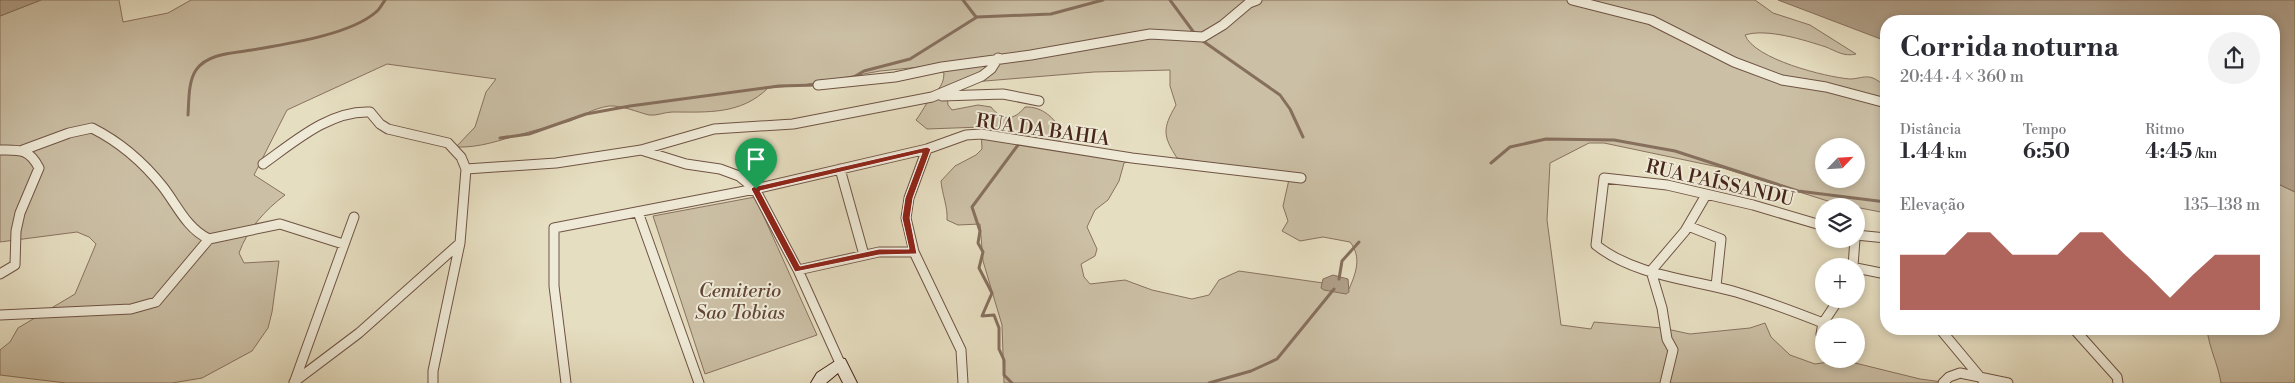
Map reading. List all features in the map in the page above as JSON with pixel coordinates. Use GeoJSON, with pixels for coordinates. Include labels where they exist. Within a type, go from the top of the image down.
{"type":"FeatureCollection","features":[{"type":"Feature","properties":{"kind":"street"},"geometry":{"type":"LineString","coordinates":[[818,85],[895,77],[998,58],[1031,55],[1150,34],[1203,37],[1223,25],[1249,3],[1257,0]]}},
{"type":"Feature","properties":{"kind":"street"},"geometry":{"type":"LineString","coordinates":[[1572,0],[1651,20],[1748,68],[1782,80],[1880,101]]}},
{"type":"Feature","properties":{"kind":"street"},"geometry":{"type":"LineString","coordinates":[[466,169],[556,163],[641,150],[714,128],[793,124],[932,96],[962,86],[982,76],[991,69],[998,58]]}},
{"type":"Feature","properties":{"kind":"street"},"geometry":{"type":"LineString","coordinates":[[932,96],[1003,94],[1038,101]]}},
{"type":"Feature","properties":{"kind":"street"},"geometry":{"type":"LineString","coordinates":[[263,164],[317,129],[344,115],[360,110],[370,112],[380,124],[388,129],[448,143],[461,157],[466,169],[460,244],[433,371],[433,383]]}},
{"type":"Feature","properties":{"kind":"street"},"geometry":{"type":"LineString","coordinates":[[0,150],[23,150],[69,133],[94,129],[127,150],[162,187],[197,232],[209,239]]}},
{"type":"Feature","properties":{"kind":"street","name":"RUA DA BAHIA"},"geometry":{"type":"LineString","coordinates":[[566,383],[554,286],[552,252],[554,228],[756,189],[927,149],[966,135],[981,134],[1132,158],[1301,178]]}},
{"type":"Feature","properties":{"kind":"street"},"geometry":{"type":"LineString","coordinates":[[927,149],[909,198],[906,218],[914,252],[961,350],[963,383]]}},
{"type":"Feature","properties":{"kind":"street"},"geometry":{"type":"LineString","coordinates":[[0,274],[15,264],[16,231],[20,213],[39,168],[35,160],[23,150]]}},
{"type":"Feature","properties":{"kind":"street"},"geometry":{"type":"LineString","coordinates":[[641,150],[686,164],[720,169],[739,176],[756,189],[798,270],[850,383]]}},
{"type":"Feature","properties":{"kind":"street"},"geometry":{"type":"LineString","coordinates":[[840,169],[864,255]]}},
{"type":"Feature","properties":{"kind":"street","name":"RUA PAÍSSANDU"},"geometry":{"type":"LineString","coordinates":[[1651,271],[1603,253],[1596,245],[1596,234],[1600,222],[1599,207],[1604,178],[1667,185],[1754,205],[1815,223]]}},
{"type":"Feature","properties":{"kind":"street"},"geometry":{"type":"LineString","coordinates":[[1651,271],[1688,226],[1706,195]]}},
{"type":"Feature","properties":{"kind":"street"},"geometry":{"type":"LineString","coordinates":[[638,212],[699,383]]}},
{"type":"Feature","properties":{"kind":"street"},"geometry":{"type":"LineString","coordinates":[[294,383],[354,217]]}},
{"type":"Feature","properties":{"kind":"street"},"geometry":{"type":"LineString","coordinates":[[0,315],[131,309],[156,302],[209,239],[280,224],[343,244]]}},
{"type":"Feature","properties":{"kind":"street"},"geometry":{"type":"LineString","coordinates":[[1688,226],[1721,239],[1716,286]]}},
{"type":"Feature","properties":{"kind":"street"},"geometry":{"type":"LineString","coordinates":[[1865,236],[1880,237]]}},
{"type":"Feature","properties":{"kind":"street"},"geometry":{"type":"LineString","coordinates":[[294,383],[386,311],[460,244]]}},
{"type":"Feature","properties":{"kind":"street"},"geometry":{"type":"LineString","coordinates":[[798,270],[879,252],[914,252]]}},
{"type":"Feature","properties":{"kind":"street"},"geometry":{"type":"LineString","coordinates":[[1865,269],[1880,273]]}},
{"type":"Feature","properties":{"kind":"street"},"geometry":{"type":"LineString","coordinates":[[1651,271],[1716,286],[1815,320]]}},
{"type":"Feature","properties":{"kind":"street"},"geometry":{"type":"LineString","coordinates":[[1651,271],[1662,308],[1667,339],[1673,350],[1665,383]]}},
{"type":"Feature","properties":{"kind":"street"},"geometry":{"type":"LineString","coordinates":[[1945,335],[1983,381]]}},
{"type":"Feature","properties":{"kind":"street"},"geometry":{"type":"LineString","coordinates":[[2079,335],[2117,377],[2118,383]]}},
{"type":"Feature","properties":{"kind":"street"},"geometry":{"type":"LineString","coordinates":[[818,383],[822,377],[840,363]]}},
{"type":"Feature","properties":{"kind":"street"},"geometry":{"type":"LineString","coordinates":[[1943,383],[1949,377],[1960,373],[1983,381],[2008,383]]}},
{"type":"Feature","properties":{"kind":"green space"},"geometry":{"type":"Polygon","coordinates":[[[41,0],[119,0],[123,22],[168,13],[191,0],[1755,0],[1773,13],[1810,25],[1856,54],[1844,54],[1817,44],[1786,36],[1764,33],[1745,35],[1751,44],[1762,52],[1808,71],[1839,78],[1870,77],[1880,82],[1880,212],[1865,209],[1865,198],[1818,198],[1723,168],[1604,143],[1589,143],[1550,163],[1547,220],[1561,325],[1591,329],[1594,322],[1662,328],[1690,334],[1750,328],[1765,323],[1771,337],[1790,355],[1815,364],[1815,368],[1865,368],[1865,365],[1920,379],[1950,383],[1004,383],[1002,325],[983,261],[980,224],[958,225],[947,220],[947,210],[941,181],[955,166],[976,155],[982,149],[981,127],[927,129],[916,120],[944,78],[944,73],[930,66],[880,71],[803,85],[768,88],[758,97],[747,103],[711,112],[669,112],[649,115],[614,106],[603,107],[570,121],[498,141],[482,145],[456,147],[475,127],[486,92],[496,79],[387,64],[287,110],[254,175],[285,195],[270,207],[258,221],[247,236],[239,253],[244,263],[279,261],[268,328],[252,351],[202,378],[172,383],[66,383],[0,375],[0,350],[10,342],[18,328],[75,294],[96,244],[89,237],[77,232],[0,242],[0,16],[41,0]],[[1170,70],[1094,72],[973,82],[947,96],[948,105],[952,110],[978,105],[991,107],[999,115],[1008,118],[1017,115],[1025,107],[1038,109],[1049,115],[1061,131],[1063,137],[1056,146],[1135,159],[1124,163],[1119,181],[1108,200],[1095,210],[1087,227],[1097,249],[1095,256],[1081,264],[1084,277],[1090,284],[1125,280],[1152,290],[1192,299],[1209,295],[1219,280],[1239,271],[1337,285],[1349,289],[1357,265],[1356,253],[1350,242],[1323,237],[1300,241],[1282,231],[1288,221],[1283,206],[1290,175],[1177,158],[1169,144],[1166,132],[1168,120],[1176,105],[1170,86],[1170,70]]]}},
{"type":"Feature","properties":{"kind":"green space"},"geometry":{"type":"Polygon","coordinates":[[[2280,185],[2295,192],[2295,383],[2221,383],[2208,335],[2280,335],[2280,185]]]}},
{"type":"Feature","properties":{"kind":"green space","name":"Cemiterio Sao Tobias"},"geometry":{"type":"Polygon","coordinates":[[[755,197],[817,335],[705,374],[653,216],[755,197]]]}},
{"type":"Feature","properties":{"kind":"shaded area"},"geometry":{"type":"Polygon","coordinates":[[[0,0],[41,0],[0,16],[0,0]]]}},
{"type":"Feature","properties":{"kind":"shaded area"},"geometry":{"type":"Polygon","coordinates":[[[1778,0],[2295,0],[2295,192],[2280,185],[2280,15],[1880,15],[1880,39],[1778,0]]]}},
{"type":"Feature","properties":{"kind":"shaded area"},"geometry":{"type":"Polygon","coordinates":[[[1333,275],[1348,279],[1349,292],[1346,294],[1321,288],[1323,279],[1333,275]]]}},
{"type":"Feature","properties":{"kind":"waterway"},"geometry":{"type":"LineString","coordinates":[[188,115],[189,92],[193,75],[201,64],[207,60],[222,55],[266,48],[334,33],[365,20],[377,11],[385,0]]}},
{"type":"Feature","properties":{"kind":"waterway"},"geometry":{"type":"LineString","coordinates":[[963,0],[976,17]]}},
{"type":"Feature","properties":{"kind":"waterway"},"geometry":{"type":"LineString","coordinates":[[852,78],[864,71],[910,59],[977,17],[1051,14],[1103,0]]}},
{"type":"Feature","properties":{"kind":"waterway"},"geometry":{"type":"LineString","coordinates":[[1170,0],[1195,34]]}},
{"type":"Feature","properties":{"kind":"waterway"},"geometry":{"type":"LineString","coordinates":[[1200,39],[1280,95],[1290,109],[1303,137]]}},
{"type":"Feature","properties":{"kind":"waterway"},"geometry":{"type":"LineString","coordinates":[[500,138],[529,134],[586,114],[630,106],[779,86],[817,85]]}},
{"type":"Feature","properties":{"kind":"waterway"},"geometry":{"type":"LineString","coordinates":[[1491,163],[1510,147],[1546,139],[1614,140],[1675,151],[1798,191],[1880,201]]}},
{"type":"Feature","properties":{"kind":"waterway"},"geometry":{"type":"LineString","coordinates":[[1012,383],[1004,375],[1004,360],[999,349],[999,328],[994,315],[982,316],[992,293],[979,268],[983,252],[978,243],[980,231],[972,207],[1018,145]]}},
{"type":"Feature","properties":{"kind":"waterway"},"geometry":{"type":"LineString","coordinates":[[1339,279],[1342,261],[1359,242]]}},
{"type":"Feature","properties":{"kind":"waterway"},"geometry":{"type":"LineString","coordinates":[[1209,383],[1251,371],[1277,359],[1334,289]]}},
{"type":"Feature","properties":{"kind":"route"},"geometry":{"type":"LineString","coordinates":[[927,149],[909,198],[906,218],[914,252],[879,252],[798,270],[756,189],[889,157],[927,149]]}}]}
